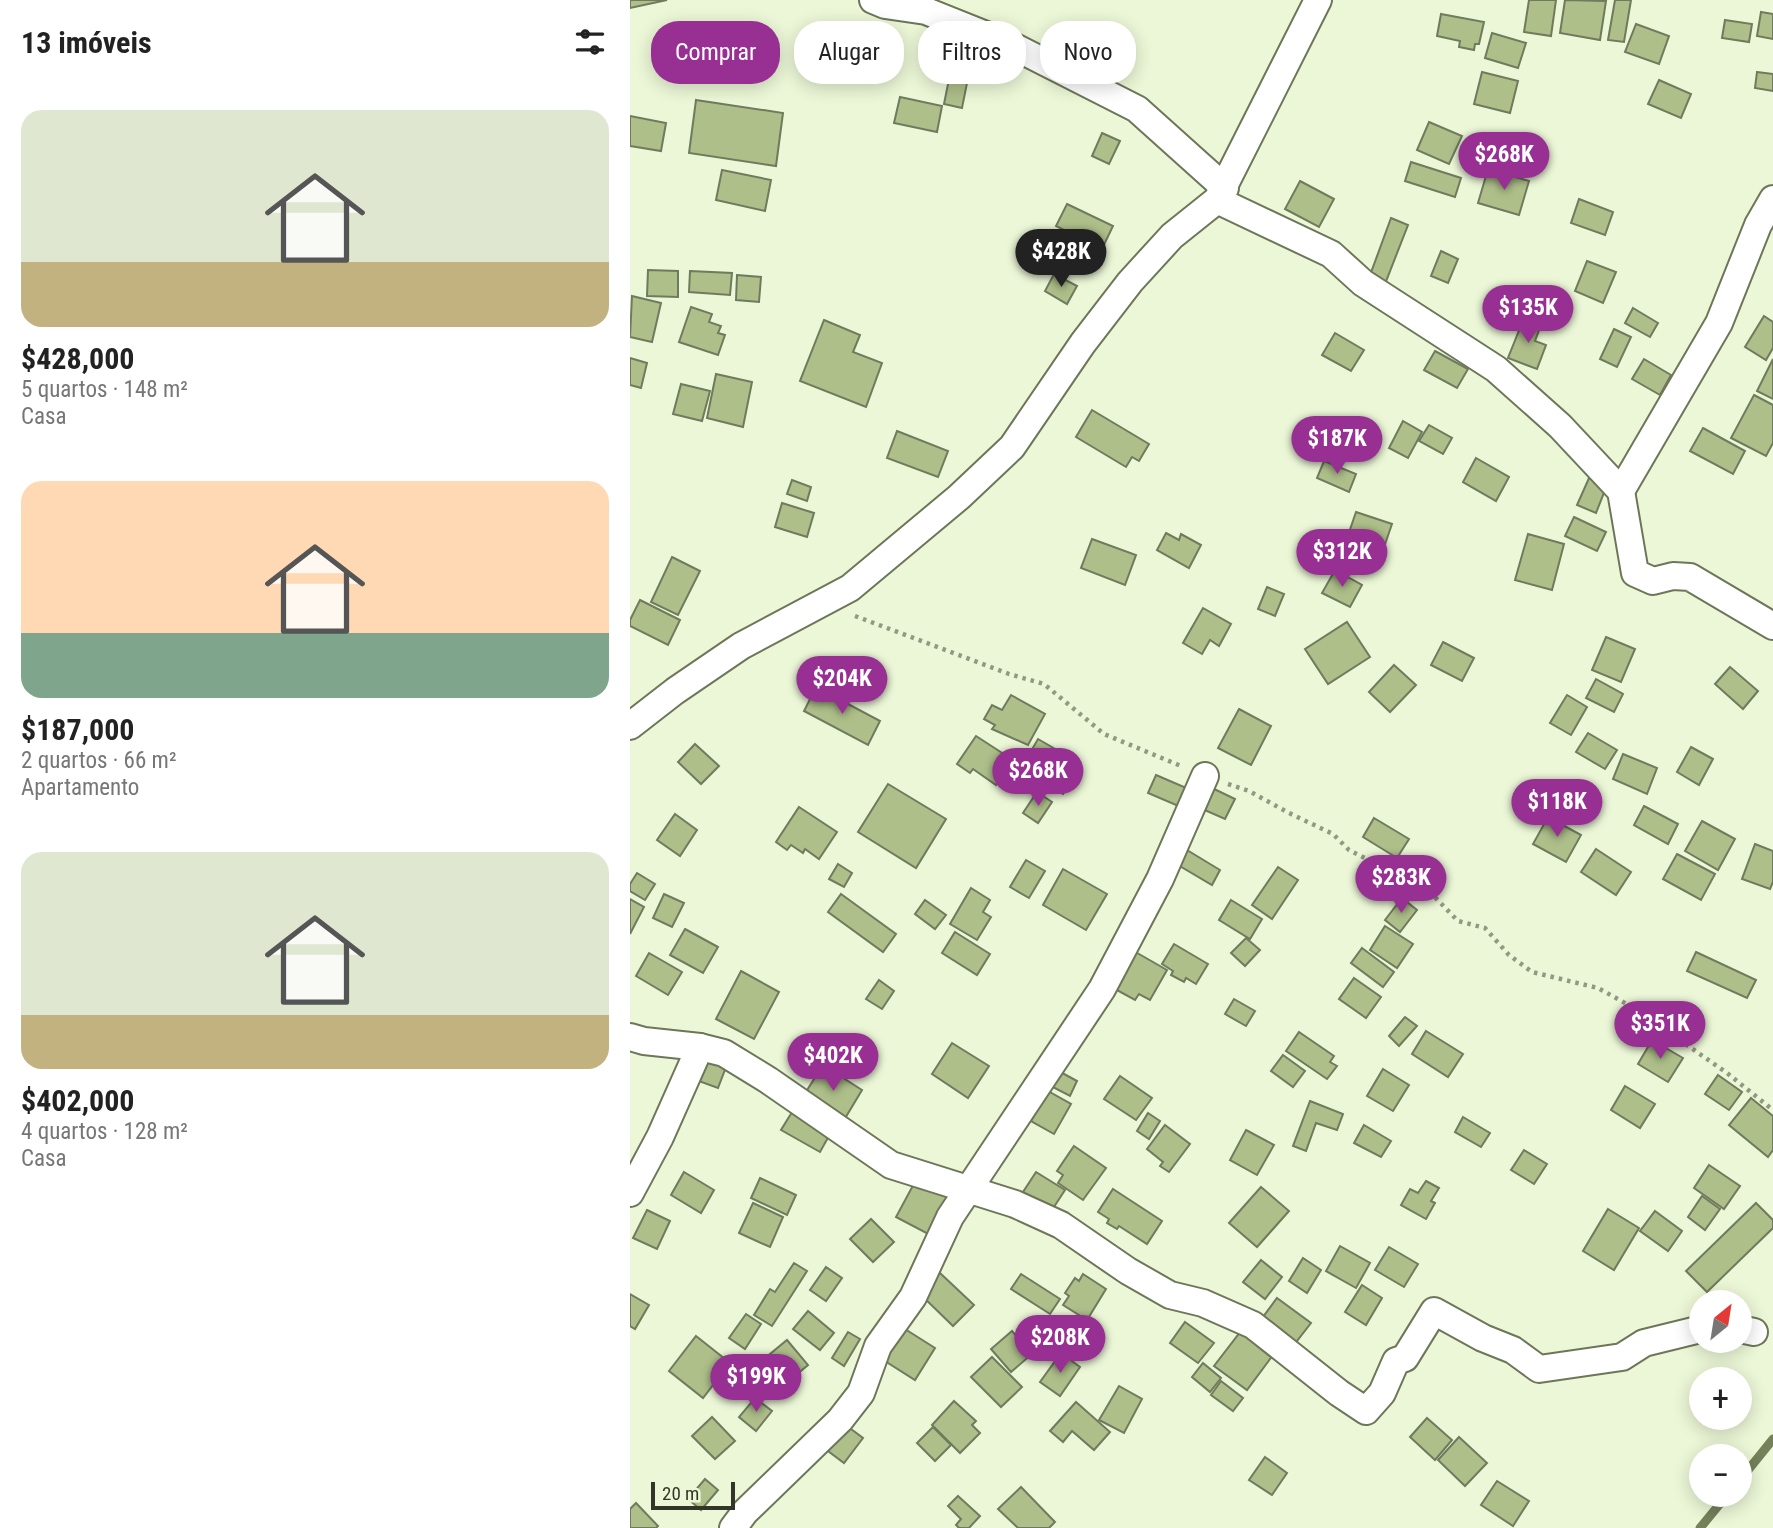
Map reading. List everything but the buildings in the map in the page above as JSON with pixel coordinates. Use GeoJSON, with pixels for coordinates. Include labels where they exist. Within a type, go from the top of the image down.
{"type":"FeatureCollection","features":[{"type":"Feature","properties":{"kind":"street"},"geometry":{"type":"LineString","coordinates":[[873,0],[885,5],[926,11],[999,40],[1137,109],[1221,194],[1331,254],[1363,283],[1496,369],[1560,426],[1621,491],[1635,573],[1653,581],[1673,576],[1690,577],[1773,626]]}},
{"type":"Feature","properties":{"kind":"street"},"geometry":{"type":"LineString","coordinates":[[630,726],[741,646],[850,588],[958,497],[1012,447],[1083,343],[1130,282],[1172,236],[1221,194],[1318,0]]}},
{"type":"Feature","properties":{"kind":"street"},"geometry":{"type":"LineString","coordinates":[[1621,491],[1719,323],[1758,225],[1773,199]]}},
{"type":"Feature","properties":{"kind":"street"},"geometry":{"type":"LineString","coordinates":[[733,1528],[745,1512],[840,1420],[861,1393],[878,1346],[913,1297],[950,1217],[1102,989],[1160,878],[1205,776]]}},
{"type":"Feature","properties":{"kind":"street"},"geometry":{"type":"LineString","coordinates":[[630,1037],[724,1053],[891,1166],[1016,1204],[1060,1225],[1128,1271],[1170,1295],[1203,1303],[1253,1325],[1366,1411],[1382,1392],[1396,1361],[1405,1358],[1416,1335],[1434,1311],[1483,1338],[1513,1350],[1539,1368],[1622,1357],[1644,1343],[1689,1332]]}},
{"type":"Feature","properties":{"kind":"street"},"geometry":{"type":"LineString","coordinates":[[630,1193],[660,1137],[700,1047]]}},
{"type":"Feature","properties":{"kind":"path"},"geometry":{"type":"LineString","coordinates":[[809,611],[846,613],[1009,674],[1044,684],[1104,734],[1205,776],[1249,791],[1333,834],[1349,850],[1428,890],[1458,921],[1485,928],[1509,955],[1532,972],[1598,988],[1634,1008],[1727,1073],[1773,1110]]}},
{"type":"Feature","properties":{"kind":"waterway"},"geometry":{"type":"LineString","coordinates":[[1752,1465],[1773,1439]]}},
{"type":"Feature","properties":{"kind":"waterway"},"geometry":{"type":"LineString","coordinates":[[1700,1528],[1717,1507]]}}]}
